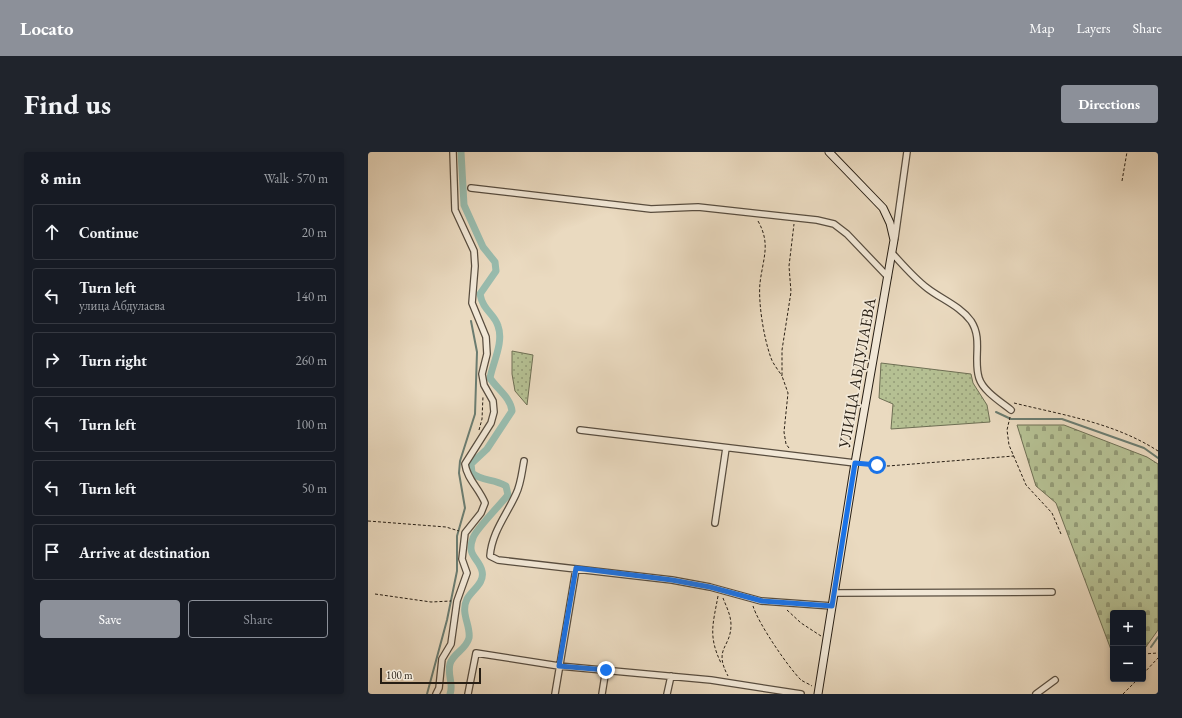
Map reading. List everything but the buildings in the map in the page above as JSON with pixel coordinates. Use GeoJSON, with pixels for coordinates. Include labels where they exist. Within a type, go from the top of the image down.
{"type":"FeatureCollection","features":[{"type":"Feature","properties":{"kind":"main road"},"geometry":{"type":"LineString","coordinates":[[829,152],[883,208],[894,240]]}},
{"type":"Feature","properties":{"kind":"main road","name":"УЛИЦА АБДУЛАЕВА"},"geometry":{"type":"LineString","coordinates":[[818,692],[855,463],[894,240]]}},
{"type":"Feature","properties":{"kind":"street"},"geometry":{"type":"LineString","coordinates":[[436,694],[439,688],[442,659],[452,644],[457,601],[467,573],[462,559],[465,533],[481,513],[485,503],[482,494],[466,473],[464,464],[491,423],[494,412],[493,401],[484,385],[482,374],[487,354],[486,337],[472,303],[475,266],[474,252],[455,210],[453,152]]}},
{"type":"Feature","properties":{"kind":"street","name":"УЛИЦА АБДУЛАЕВА"},"geometry":{"type":"LineString","coordinates":[[894,240],[907,152]]}},
{"type":"Feature","properties":{"kind":"street"},"geometry":{"type":"LineString","coordinates":[[471,188],[651,209],[698,207],[817,220],[834,224],[847,234],[888,277]]}},
{"type":"Feature","properties":{"kind":"street"},"geometry":{"type":"LineString","coordinates":[[892,253],[926,287],[960,310],[971,321],[976,332],[978,343],[977,366],[979,379],[990,393],[1011,410]]}},
{"type":"Feature","properties":{"kind":"street"},"geometry":{"type":"LineString","coordinates":[[580,430],[855,463]]}},
{"type":"Feature","properties":{"kind":"street"},"geometry":{"type":"LineString","coordinates":[[715,523],[726,448]]}},
{"type":"Feature","properties":{"kind":"street"},"geometry":{"type":"LineString","coordinates":[[524,461],[517,493],[502,518],[492,542],[490,556],[498,560],[672,580],[779,603],[832,606]]}},
{"type":"Feature","properties":{"kind":"street"},"geometry":{"type":"LineString","coordinates":[[555,694],[576,568]]}},
{"type":"Feature","properties":{"kind":"street"},"geometry":{"type":"LineString","coordinates":[[834,593],[1052,592]]}},
{"type":"Feature","properties":{"kind":"street"},"geometry":{"type":"LineString","coordinates":[[468,694],[476,653],[559,666],[671,676],[801,694]]}},
{"type":"Feature","properties":{"kind":"street"},"geometry":{"type":"LineString","coordinates":[[602,694],[606,670]]}},
{"type":"Feature","properties":{"kind":"street"},"geometry":{"type":"LineString","coordinates":[[667,694],[671,676]]}},
{"type":"Feature","properties":{"kind":"street"},"geometry":{"type":"LineString","coordinates":[[1036,694],[1054,680]]}},
{"type":"Feature","properties":{"kind":"path"},"geometry":{"type":"LineString","coordinates":[[1122,181],[1127,152]]}},
{"type":"Feature","properties":{"kind":"path"},"geometry":{"type":"LineString","coordinates":[[753,213],[764,231],[766,249],[760,283],[760,307],[771,359],[782,376],[788,393],[784,432],[786,444],[795,456]]}},
{"type":"Feature","properties":{"kind":"path"},"geometry":{"type":"LineString","coordinates":[[782,376],[782,350],[791,292],[789,266],[795,218]]}},
{"type":"Feature","properties":{"kind":"path"},"geometry":{"type":"LineString","coordinates":[[478,432],[482,419],[484,385]]}},
{"type":"Feature","properties":{"kind":"path"},"geometry":{"type":"LineString","coordinates":[[1013,403],[1090,421],[1142,441],[1158,451]]}},
{"type":"Feature","properties":{"kind":"path"},"geometry":{"type":"LineString","coordinates":[[1011,410],[1007,430],[1009,445],[1026,485],[1052,513],[1061,534]]}},
{"type":"Feature","properties":{"kind":"path"},"geometry":{"type":"LineString","coordinates":[[855,463],[888,466],[1014,456]]}},
{"type":"Feature","properties":{"kind":"path"},"geometry":{"type":"LineString","coordinates":[[368,522],[446,527],[465,533]]}},
{"type":"Feature","properties":{"kind":"path"},"geometry":{"type":"LineString","coordinates":[[719,590],[712,634],[714,648],[732,684]]}},
{"type":"Feature","properties":{"kind":"path"},"geometry":{"type":"LineString","coordinates":[[719,590],[729,612],[731,625],[722,651],[721,663]]}},
{"type":"Feature","properties":{"kind":"path"},"geometry":{"type":"LineString","coordinates":[[375,594],[431,602],[457,601]]}},
{"type":"Feature","properties":{"kind":"path"},"geometry":{"type":"LineString","coordinates":[[751,598],[756,617],[780,652],[802,680],[818,692]]}},
{"type":"Feature","properties":{"kind":"path"},"geometry":{"type":"LineString","coordinates":[[779,603],[801,623],[827,640]]}},
{"type":"Feature","properties":{"kind":"path"},"geometry":{"type":"LineString","coordinates":[[1146,654],[1158,653]]}},
{"type":"Feature","properties":{"kind":"path"},"geometry":{"type":"LineString","coordinates":[[1146,671],[1158,658]]}},
{"type":"Feature","properties":{"kind":"path"},"geometry":{"type":"LineString","coordinates":[[1123,694],[1135,682]]}},
{"type":"Feature","properties":{"kind":"green space"},"geometry":{"type":"Polygon","coordinates":[[[512,351],[533,355],[527,405],[515,391],[512,374],[512,351]]]}},
{"type":"Feature","properties":{"kind":"green space"},"geometry":{"type":"Polygon","coordinates":[[[881,363],[971,374],[973,383],[987,405],[990,422],[891,429],[893,404],[879,398],[881,363]]]}},
{"type":"Feature","properties":{"kind":"green space"},"geometry":{"type":"Polygon","coordinates":[[[1017,425],[1064,425],[1147,457],[1158,464],[1158,630],[1146,647],[1146,610],[1110,610],[1110,647],[1056,503],[1036,486],[1017,425]]]}},
{"type":"Feature","properties":{"kind":"waterway"},"geometry":{"type":"LineString","coordinates":[[450,694],[450,664],[454,657],[465,646],[469,638],[465,604],[482,579],[482,571],[472,553],[471,544],[475,534],[483,523],[508,495],[506,486],[480,478],[472,473],[471,464],[487,449],[512,411],[509,402],[490,378],[499,345],[500,332],[494,318],[481,300],[480,294],[496,271],[495,262],[483,247],[464,205],[461,152]]}},
{"type":"Feature","properties":{"kind":"waterway"},"geometry":{"type":"LineString","coordinates":[[427,694],[447,620],[457,571],[457,536],[465,508],[459,473],[460,461],[475,414],[477,352],[471,321]]}},
{"type":"Feature","properties":{"kind":"waterway"},"geometry":{"type":"LineString","coordinates":[[996,412],[1011,419],[1062,419],[1144,448],[1158,458]]}},
{"type":"Feature","properties":{"kind":"waterway"},"geometry":{"type":"LineString","coordinates":[[1151,647],[1158,637]]}},
{"type":"Feature","properties":{"kind":"route"},"geometry":{"type":"LineString","coordinates":[[606,670],[559,666],[576,568],[672,580],[710,587],[762,601],[832,606],[855,463],[877,465]]}}]}
